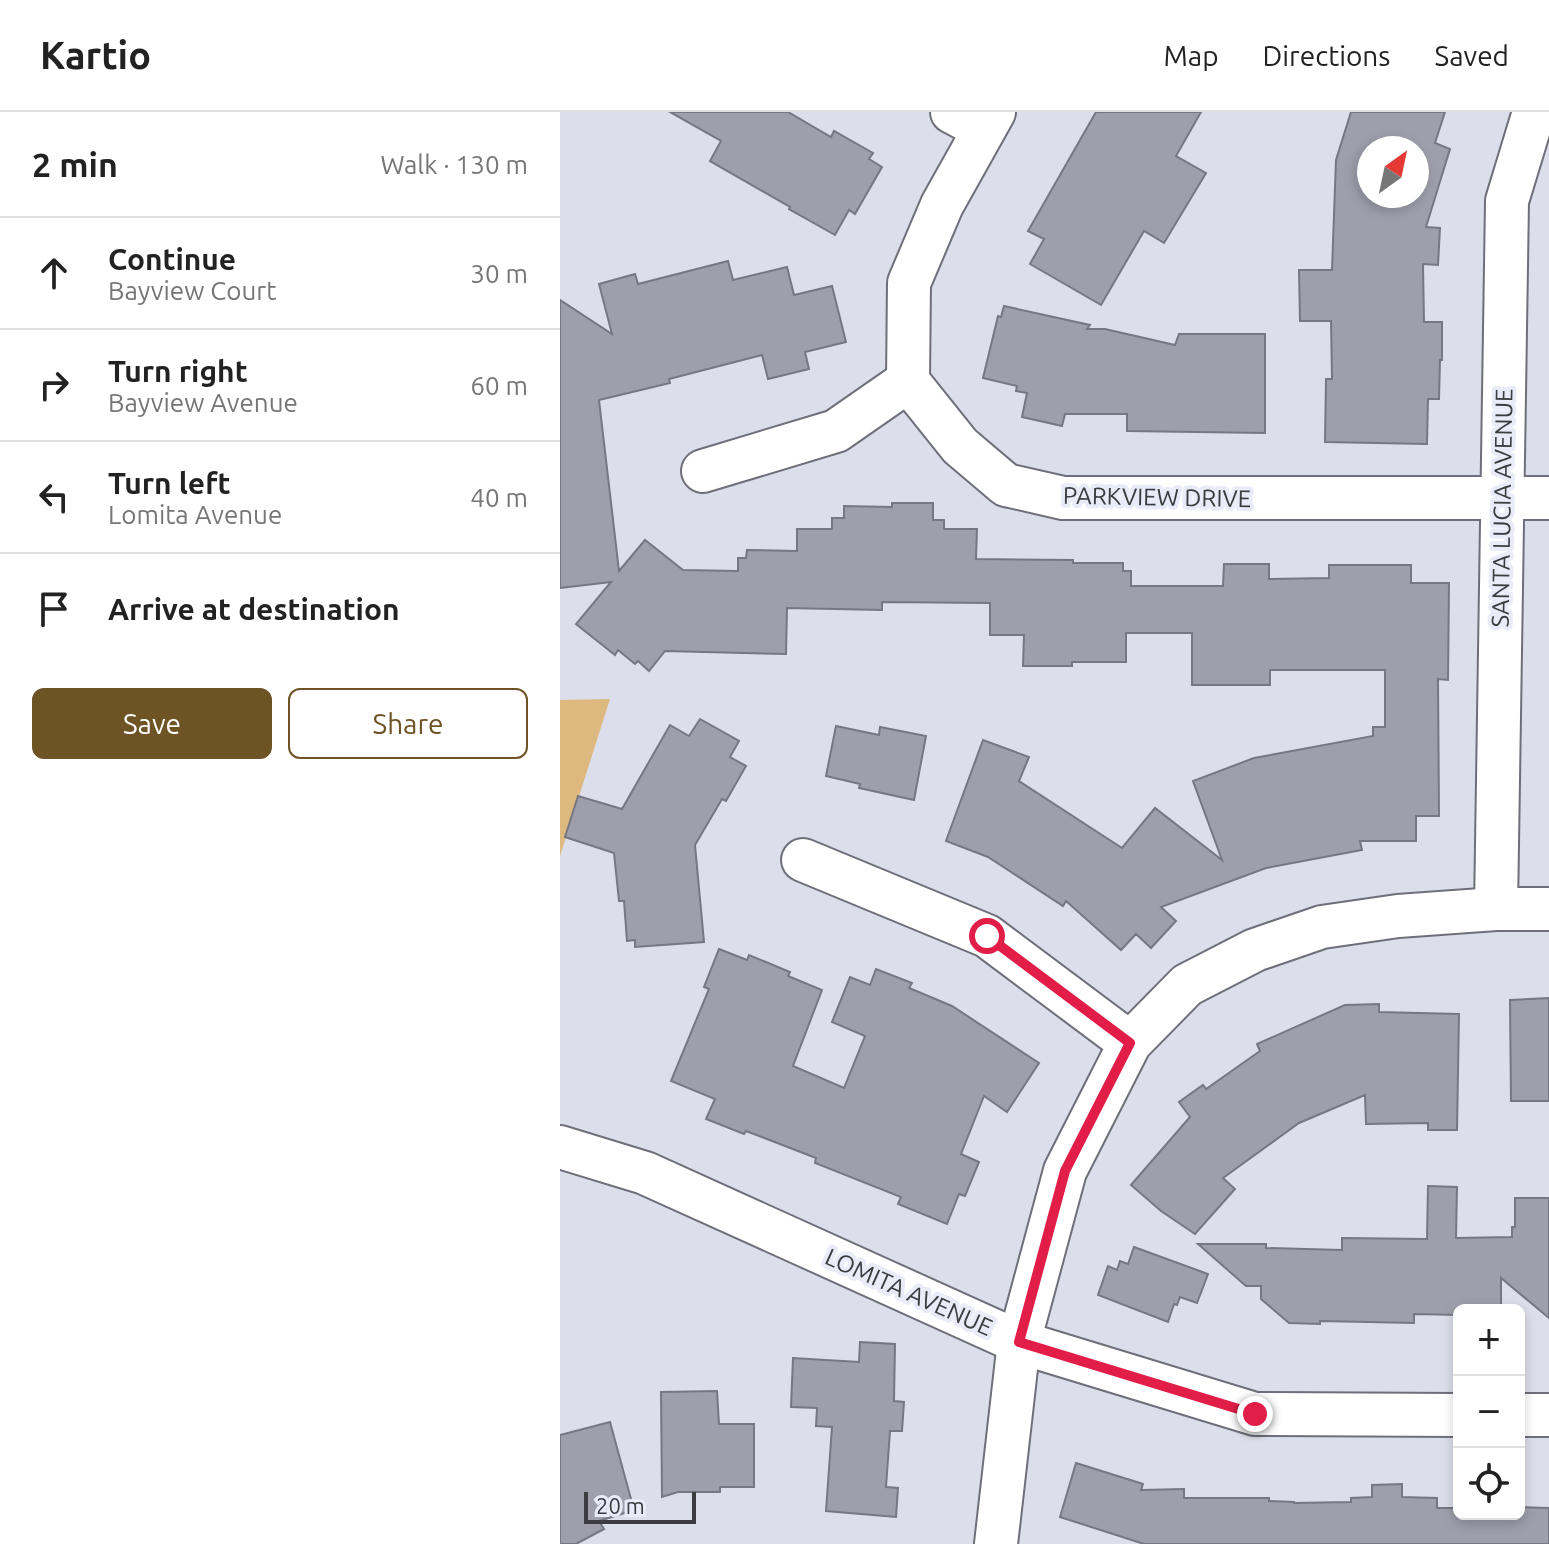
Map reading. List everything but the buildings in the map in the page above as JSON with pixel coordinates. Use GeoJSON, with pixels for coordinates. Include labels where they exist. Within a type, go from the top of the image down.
{"type":"FeatureCollection","features":[{"type":"Feature","properties":{"kind":"street","name":"SANTA LUCIA AVENUE"},"geometry":{"type":"LineString","coordinates":[[1496,909],[1507,201],[1534,112]]}},
{"type":"Feature","properties":{"kind":"street"},"geometry":{"type":"LineString","coordinates":[[703,471],[836,431],[908,381],[909,283],[977,118]]}},
{"type":"Feature","properties":{"kind":"street","name":"PARKVIEW DRIVE"},"geometry":{"type":"LineString","coordinates":[[908,381],[960,446],[1006,485],[1063,498],[1549,498]]}},
{"type":"Feature","properties":{"kind":"street"},"geometry":{"type":"LineString","coordinates":[[803,860],[987,936],[1130,1043]]}},
{"type":"Feature","properties":{"kind":"street"},"geometry":{"type":"LineString","coordinates":[[996,1544],[1019,1342],[1065,1171],[1130,1043],[1187,985],[1255,950],[1322,927],[1398,916],[1496,909],[1549,909]]}},
{"type":"Feature","properties":{"kind":"street","name":"LOMITA AVENUE"},"geometry":{"type":"LineString","coordinates":[[560,1147],[645,1173],[1019,1342],[1255,1414],[1453,1415]]}},
{"type":"Feature","properties":{"kind":"street"},"geometry":{"type":"LineString","coordinates":[[1525,1415],[1549,1415]]}},
{"type":"Feature","properties":{"kind":"shaded area"},"geometry":{"type":"Polygon","coordinates":[[[610,699],[560,856],[560,700],[610,699]]]}},
{"type":"Feature","properties":{"kind":"route"},"geometry":{"type":"LineString","coordinates":[[987,936],[1130,1043],[1065,1171],[1019,1342],[1255,1414]]}}]}
